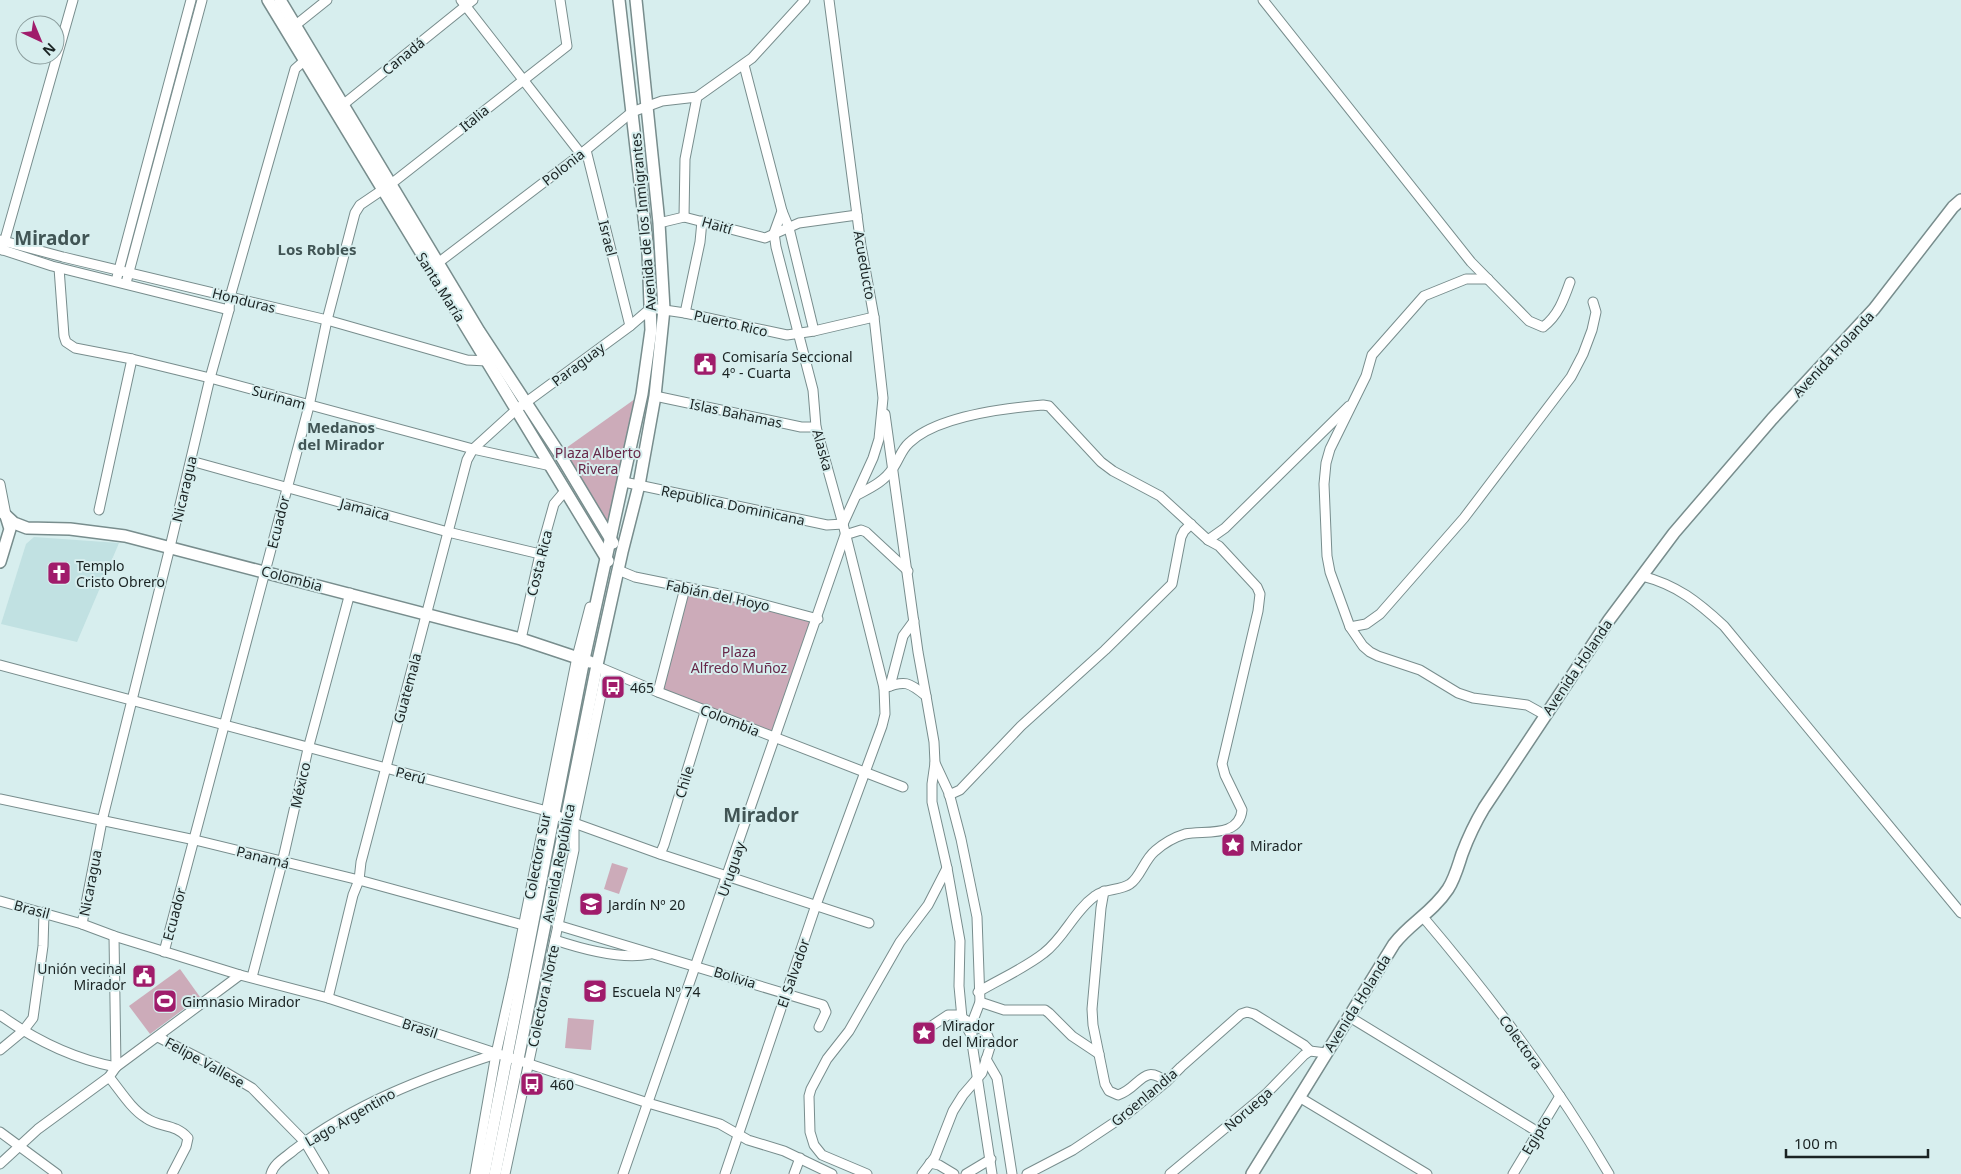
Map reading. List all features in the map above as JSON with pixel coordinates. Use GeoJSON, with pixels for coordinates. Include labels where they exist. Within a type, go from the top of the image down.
{"type":"FeatureCollection","features":[{"type":"Feature","properties":{"kind":"street"},"geometry":{"type":"LineString","coordinates":[[1,250],[72,0]]}},
{"type":"Feature","properties":{"kind":"street"},"geometry":{"type":"LineString","coordinates":[[116,281],[192,0]]}},
{"type":"Feature","properties":{"kind":"street"},"geometry":{"type":"LineString","coordinates":[[126,284],[202,0]]}},
{"type":"Feature","properties":{"kind":"street","name":"Santa María"},"geometry":{"type":"LineString","coordinates":[[268,0],[291,29],[387,187],[434,265],[487,361],[522,406],[611,540],[622,552]]}},
{"type":"Feature","properties":{"kind":"street","name":"Santa María"},"geometry":{"type":"LineString","coordinates":[[280,0],[304,61],[339,108]]}},
{"type":"Feature","properties":{"kind":"street"},"geometry":{"type":"LineString","coordinates":[[291,29],[327,0]]}},
{"type":"Feature","properties":{"kind":"street","name":"Italia"},"geometry":{"type":"LineString","coordinates":[[387,187],[522,79],[567,46],[560,0]]}},
{"type":"Feature","properties":{"kind":"street","name":"Avenida de los Inmigrantes"},"geometry":{"type":"LineString","coordinates":[[607,560],[642,394],[651,330],[648,252],[619,0]]}},
{"type":"Feature","properties":{"kind":"street","name":"Avenida de los Inmigrantes"},"geometry":{"type":"LineString","coordinates":[[622,552],[638,486],[655,396],[664,309],[659,222],[636,0]]}},
{"type":"Feature","properties":{"kind":"street"},"geometry":{"type":"LineString","coordinates":[[684,217],[685,159],[697,97],[744,65],[805,0]]}},
{"type":"Feature","properties":{"kind":"street","name":"Acueducto"},"geometry":{"type":"LineString","coordinates":[[829,0],[857,215],[874,317],[883,398],[878,439],[873,458],[843,524]]}},
{"type":"Feature","properties":{"kind":"street"},"geometry":{"type":"LineString","coordinates":[[1263,0],[1471,262],[1529,321],[1544,327],[1551,322],[1561,306],[1570,282]]}},
{"type":"Feature","properties":{"kind":"street"},"geometry":{"type":"LineString","coordinates":[[466,2],[522,79],[583,152]]}},
{"type":"Feature","properties":{"kind":"street","name":"Canadá"},"geometry":{"type":"LineString","coordinates":[[339,108],[466,2]]}},
{"type":"Feature","properties":{"kind":"street","name":"Nicaragua"},"geometry":{"type":"LineString","coordinates":[[82,924],[102,821],[230,297],[296,69],[304,61]]}},
{"type":"Feature","properties":{"kind":"street"},"geometry":{"type":"LineString","coordinates":[[744,65],[782,211],[789,228],[814,331]]}},
{"type":"Feature","properties":{"kind":"street","name":"Polonia"},"geometry":{"type":"LineString","coordinates":[[434,265],[583,152],[632,112],[673,99],[697,97]]}},
{"type":"Feature","properties":{"kind":"street","name":"Israel"},"geometry":{"type":"LineString","coordinates":[[583,152],[630,326]]}},
{"type":"Feature","properties":{"kind":"street","name":"Ecuador"},"geometry":{"type":"LineString","coordinates":[[164,952],[309,406],[327,320],[355,213],[360,205],[387,187]]}},
{"type":"Feature","properties":{"kind":"street","name":"Avenida Holanda"},"geometry":{"type":"LineString","coordinates":[[1252,1174],[1348,1016],[1399,937],[1423,917],[1454,880],[1476,822],[1609,620],[1674,533],[1772,419],[1874,309],[1961,200]]}},
{"type":"Feature","properties":{"kind":"street"},"geometry":{"type":"LineString","coordinates":[[774,233],[782,211]]}},
{"type":"Feature","properties":{"kind":"street","name":"Haití"},"geometry":{"type":"LineString","coordinates":[[659,222],[684,217],[764,238],[799,223],[857,215]]}},
{"type":"Feature","properties":{"kind":"street"},"geometry":{"type":"LineString","coordinates":[[685,313],[700,242],[702,221]]}},
{"type":"Feature","properties":{"kind":"street","name":"Alaska"},"geometry":{"type":"LineString","coordinates":[[774,233],[813,390],[816,427],[887,687]]}},
{"type":"Feature","properties":{"kind":"street","name":"Honduras"},"geometry":{"type":"LineString","coordinates":[[3,240],[327,320],[467,360],[487,361]]}},
{"type":"Feature","properties":{"kind":"street","name":"Honduras"},"geometry":{"type":"LineString","coordinates":[[1,250],[59,268],[228,310]]}},
{"type":"Feature","properties":{"kind":"street","name":"Santa María"},"geometry":{"type":"LineString","coordinates":[[434,265],[480,331],[522,406],[565,491],[607,560],[618,570]]}},
{"type":"Feature","properties":{"kind":"street","name":"Surinam"},"geometry":{"type":"LineString","coordinates":[[59,268],[64,336],[66,342],[75,348],[210,378],[473,449],[551,466]]}},
{"type":"Feature","properties":{"kind":"street"},"geometry":{"type":"LineString","coordinates":[[1488,279],[1466,279],[1424,296],[1375,351],[1330,449],[1326,463],[1324,484],[1327,556],[1330,572],[1350,627],[1363,646],[1378,656],[1420,670],[1458,693],[1473,698],[1527,705],[1545,715]]}},
{"type":"Feature","properties":{"kind":"street"},"geometry":{"type":"LineString","coordinates":[[1350,627],[1366,624],[1380,614],[1464,518],[1543,415],[1571,377],[1583,354],[1592,330],[1596,312],[1593,302]]}},
{"type":"Feature","properties":{"kind":"street","name":"Puerto Rico"},"geometry":{"type":"LineString","coordinates":[[651,308],[685,313],[778,334],[798,334],[874,317]]}},
{"type":"Feature","properties":{"kind":"street","name":"Paraguay"},"geometry":{"type":"LineString","coordinates":[[522,406],[630,326],[651,308]]}},
{"type":"Feature","properties":{"kind":"street"},"geometry":{"type":"LineString","coordinates":[[100,510],[132,360]]}},
{"type":"Feature","properties":{"kind":"street","name":"Islas Bahamas"},"geometry":{"type":"LineString","coordinates":[[655,396],[801,427],[816,427]]}},
{"type":"Feature","properties":{"kind":"street"},"geometry":{"type":"LineString","coordinates":[[883,398],[914,621],[934,742],[935,763],[932,802],[947,868],[960,941],[959,986],[962,1018],[972,1039]]}},
{"type":"Feature","properties":{"kind":"street"},"geometry":{"type":"LineString","coordinates":[[1208,540],[1225,528],[1354,400]]}},
{"type":"Feature","properties":{"kind":"street"},"geometry":{"type":"LineString","coordinates":[[857,495],[883,480],[894,467],[901,452],[908,443],[925,431],[969,416],[1044,405],[1049,406],[1101,462],[1112,471],[1155,492],[1208,540],[1219,546],[1229,555],[1260,594],[1258,611],[1222,764],[1225,775],[1242,810],[1241,816],[1233,826],[1226,830],[1184,834],[1169,841],[1145,860],[1135,880],[1130,885],[1104,891],[1088,901],[1044,953],[978,992]]}},
{"type":"Feature","properties":{"kind":"street","name":"Guatemala"},"geometry":{"type":"LineString","coordinates":[[328,998],[350,904],[359,880],[361,862],[385,769],[468,460],[473,449],[522,406]]}},
{"type":"Feature","properties":{"kind":"street","name":"Jamaica"},"geometry":{"type":"LineString","coordinates":[[191,461],[448,532],[540,554]]}},
{"type":"Feature","properties":{"kind":"street","name":"Republica Dominicana"},"geometry":{"type":"LineString","coordinates":[[624,482],[828,525],[843,524]]}},
{"type":"Feature","properties":{"kind":"street"},"geometry":{"type":"LineString","coordinates":[[0,484],[3,513],[10,529],[0,562]]}},
{"type":"Feature","properties":{"kind":"street","name":"Costa Rica"},"geometry":{"type":"LineString","coordinates":[[521,639],[540,554],[554,504],[565,491]]}},
{"type":"Feature","properties":{"kind":"street","name":"Colombia"},"geometry":{"type":"LineString","coordinates":[[3,513],[14,523],[27,528],[70,528],[105,533],[170,547],[521,639],[581,658],[658,692],[706,709],[903,787]]}},
{"type":"Feature","properties":{"kind":"street"},"geometry":{"type":"LineString","coordinates":[[949,795],[960,790],[974,777],[1021,726],[1105,650],[1172,584],[1181,537],[1191,524]]}},
{"type":"Feature","properties":{"kind":"street"},"geometry":{"type":"LineString","coordinates":[[846,535],[861,530],[866,532],[908,571]]}},
{"type":"Feature","properties":{"kind":"street","name":"Uruguay"},"geometry":{"type":"LineString","coordinates":[[624,1174],[728,877],[774,737],[818,619],[846,535]]}},
{"type":"Feature","properties":{"kind":"street"},"geometry":{"type":"LineString","coordinates":[[581,658],[600,564],[600,555],[594,538]]}},
{"type":"Feature","properties":{"kind":"street","name":"Avenida República"},"geometry":{"type":"LineString","coordinates":[[495,1174],[524,1062],[622,552]]}},
{"type":"Feature","properties":{"kind":"street","name":"Avenida República"},"geometry":{"type":"LineString","coordinates":[[484,1174],[501,1055],[581,658],[607,560]]}},
{"type":"Feature","properties":{"kind":"street","name":"Fabián del Hoyo"},"geometry":{"type":"LineString","coordinates":[[618,570],[635,577],[740,598],[818,619]]}},
{"type":"Feature","properties":{"kind":"street"},"geometry":{"type":"LineString","coordinates":[[1642,576],[1660,580],[1678,589],[1724,626],[1961,913]]}},
{"type":"Feature","properties":{"kind":"street"},"geometry":{"type":"LineString","coordinates":[[658,692],[685,588]]}},
{"type":"Feature","properties":{"kind":"street","name":"México"},"geometry":{"type":"LineString","coordinates":[[252,977],[282,862],[308,748],[350,593]]}},
{"type":"Feature","properties":{"kind":"street"},"geometry":{"type":"LineString","coordinates":[[887,687],[903,636],[914,621]]}},
{"type":"Feature","properties":{"kind":"street","name":"Perú"},"geometry":{"type":"LineString","coordinates":[[0,665],[550,812],[660,854],[869,923]]}},
{"type":"Feature","properties":{"kind":"street"},"geometry":{"type":"LineString","coordinates":[[887,687],[900,682],[907,683],[926,696]]}},
{"type":"Feature","properties":{"kind":"street","name":"El Salvador"},"geometry":{"type":"LineString","coordinates":[[725,1174],[816,906],[882,726],[887,687]]}},
{"type":"Feature","properties":{"kind":"street","name":"Chile"},"geometry":{"type":"LineString","coordinates":[[660,854],[706,709]]}},
{"type":"Feature","properties":{"kind":"street"},"geometry":{"type":"LineString","coordinates":[[935,763],[949,795],[961,839],[977,917],[978,992],[980,1002],[972,1023],[972,1039],[974,1065],[978,1079],[992,1174]]}},
{"type":"Feature","properties":{"kind":"street","name":"Panamá"},"geometry":{"type":"LineString","coordinates":[[0,799],[195,840],[359,880],[523,924]]}},
{"type":"Feature","properties":{"kind":"street","name":"Colectora Sur"},"geometry":{"type":"LineString","coordinates":[[475,1174],[501,1055],[523,924],[550,812]]}},
{"type":"Feature","properties":{"kind":"street","name":"Colectora Norte"},"geometry":{"type":"LineString","coordinates":[[505,1174],[524,1062],[555,940],[574,850],[570,821]]}},
{"type":"Feature","properties":{"kind":"street"},"geometry":{"type":"LineString","coordinates":[[867,1174],[822,1156],[814,1145],[810,1132],[810,1089],[827,1059],[849,1031],[900,942],[928,905],[947,868]]}},
{"type":"Feature","properties":{"kind":"street"},"geometry":{"type":"LineString","coordinates":[[1104,891],[1092,1009],[1093,1025],[1105,1084],[1114,1094],[1123,1093],[1152,1073],[1158,1075],[1166,1082]]}},
{"type":"Feature","properties":{"kind":"street","name":"Brasil"},"geometry":{"type":"LineString","coordinates":[[0,901],[44,912],[240,975],[328,998],[648,1104],[720,1124],[738,1134],[800,1158],[832,1174]]}},
{"type":"Feature","properties":{"kind":"street"},"geometry":{"type":"LineString","coordinates":[[0,1050],[23,1031],[33,1018],[43,946],[44,912]]}},
{"type":"Feature","properties":{"kind":"street","name":"Colectora"},"geometry":{"type":"LineString","coordinates":[[1423,917],[1477,982],[1560,1096],[1609,1174]]}},
{"type":"Feature","properties":{"kind":"street","name":"Bolivia"},"geometry":{"type":"LineString","coordinates":[[557,925],[823,1005],[826,1012],[820,1027]]}},
{"type":"Feature","properties":{"kind":"street"},"geometry":{"type":"LineString","coordinates":[[0,1015],[39,1040],[90,1062],[116,1067],[114,936]]}},
{"type":"Feature","properties":{"kind":"street","name":"Bolivia"},"geometry":{"type":"LineString","coordinates":[[555,940],[582,948],[630,956],[653,953]]}},
{"type":"Feature","properties":{"kind":"street"},"geometry":{"type":"LineString","coordinates":[[158,1037],[240,975]]}},
{"type":"Feature","properties":{"kind":"street"},"geometry":{"type":"LineString","coordinates":[[980,1002],[1004,1010],[1045,1010],[1072,1036],[1099,1054]]}},
{"type":"Feature","properties":{"kind":"street","name":"Groenlandia"},"geometry":{"type":"LineString","coordinates":[[1027,1174],[1074,1150],[1100,1134],[1166,1082],[1241,1014],[1247,1012],[1254,1014],[1304,1044],[1310,1051]]}},
{"type":"Feature","properties":{"kind":"street"},"geometry":{"type":"LineString","coordinates":[[921,1033],[948,1016],[957,1015],[986,1032],[990,1039],[990,1047],[982,1073],[963,1094],[953,1111],[930,1164],[922,1174]]}},
{"type":"Feature","properties":{"kind":"street"},"geometry":{"type":"LineString","coordinates":[[1348,1016],[1538,1132]]}},
{"type":"Feature","properties":{"kind":"street","name":"Felipe Vallese"},"geometry":{"type":"LineString","coordinates":[[0,1164],[38,1129],[109,1076],[116,1067],[158,1037],[252,1088],[305,1142],[324,1174]]}},
{"type":"Feature","properties":{"kind":"street"},"geometry":{"type":"LineString","coordinates":[[1310,1051],[1326,1053]]}},
{"type":"Feature","properties":{"kind":"street","name":"Noruega"},"geometry":{"type":"LineString","coordinates":[[1170,1174],[1266,1094],[1310,1051]]}},
{"type":"Feature","properties":{"kind":"street","name":"Lago Argentino"},"geometry":{"type":"LineString","coordinates":[[271,1174],[274,1167],[305,1142],[386,1094],[436,1074],[501,1055]]}},
{"type":"Feature","properties":{"kind":"street"},"geometry":{"type":"LineString","coordinates":[[986,1059],[997,1078],[1012,1174]]}},
{"type":"Feature","properties":{"kind":"street"},"geometry":{"type":"LineString","coordinates":[[109,1076],[138,1113],[145,1118],[181,1130],[188,1138],[186,1147],[172,1174]]}},
{"type":"Feature","properties":{"kind":"street","name":"Egipto"},"geometry":{"type":"LineString","coordinates":[[1513,1174],[1560,1096]]}},
{"type":"Feature","properties":{"kind":"street"},"geometry":{"type":"LineString","coordinates":[[1299,1097],[1427,1174]]}},
{"type":"Feature","properties":{"kind":"street"},"geometry":{"type":"LineString","coordinates":[[0,1132],[57,1174]]}},
{"type":"Feature","properties":{"kind":"street"},"geometry":{"type":"LineString","coordinates":[[794,1174],[800,1158]]}},
{"type":"Feature","properties":{"kind":"street"},"geometry":{"type":"LineString","coordinates":[[966,1174],[991,1159]]}},
{"type":"Feature","properties":{"kind":"street"},"geometry":{"type":"LineString","coordinates":[[930,1164],[939,1165],[954,1174]]}},
{"type":"Feature","properties":{"kind":"shaded area"},"geometry":{"type":"Polygon","coordinates":[[[34,537],[119,543],[77,642],[1,624],[26,544],[34,537]]]}},
{"type":"Feature","properties":{"kind":"green space","name":"Plaza Alberto Rivera"},"geometry":{"type":"Polygon","coordinates":[[[642,394],[611,540],[559,453],[642,394]]]}},
{"type":"Feature","properties":{"kind":"green space","name":"Plaza Alfredo Muñoz"},"geometry":{"type":"Polygon","coordinates":[[[685,588],[818,619],[774,737],[658,692],[685,588]]]}},
{"type":"Feature","properties":{"kind":"green space"},"geometry":{"type":"Polygon","coordinates":[[[612,863],[628,868],[619,894],[604,889],[612,863]]]}},
{"type":"Feature","properties":{"kind":"green space","name":"Gimnasio Mirador"},"geometry":{"type":"Polygon","coordinates":[[[180,969],[200,997],[150,1034],[129,1006],[180,969]]]}},
{"type":"Feature","properties":{"kind":"green space"},"geometry":{"type":"Polygon","coordinates":[[[568,1018],[594,1020],[591,1050],[565,1048],[568,1018]]]}},
{"type":"Feature","properties":{"kind":"place","name":"Comisaría Seccional 4º - Cuarta"},"geometry":{"type":"Point","coordinates":[705,364]}},
{"type":"Feature","properties":{"kind":"place","name":"Templo Cristo Obrero"},"geometry":{"type":"Point","coordinates":[59,573]}},
{"type":"Feature","properties":{"kind":"place","name":"465"},"geometry":{"type":"Point","coordinates":[613,687]}},
{"type":"Feature","properties":{"kind":"place","name":"Mirador"},"geometry":{"type":"Point","coordinates":[1233,845]}},
{"type":"Feature","properties":{"kind":"place","name":"Jardín Nº 20"},"geometry":{"type":"Point","coordinates":[591,904]}},
{"type":"Feature","properties":{"kind":"place","name":"Unión vecinal Mirador"},"geometry":{"type":"Point","coordinates":[144,976]}},
{"type":"Feature","properties":{"kind":"place","name":"Escuela Nº 74"},"geometry":{"type":"Point","coordinates":[595,991]}},
{"type":"Feature","properties":{"kind":"place","name":"Gimnasio Mirador"},"geometry":{"type":"Point","coordinates":[165,1001]}},
{"type":"Feature","properties":{"kind":"place","name":"Mirador del Mirador"},"geometry":{"type":"Point","coordinates":[924,1033]}},
{"type":"Feature","properties":{"kind":"place","name":"460"},"geometry":{"type":"Point","coordinates":[532,1084]}},
{"type":"Feature","properties":{"kind":"district","name":"Mirador"},"geometry":{"type":"Point","coordinates":[52,238]}},
{"type":"Feature","properties":{"kind":"district","name":"Los Robles"},"geometry":{"type":"Point","coordinates":[317,249]}},
{"type":"Feature","properties":{"kind":"district","name":"Medanos del Mirador"},"geometry":{"type":"Point","coordinates":[341,436]}},
{"type":"Feature","properties":{"kind":"district","name":"Mirador"},"geometry":{"type":"Point","coordinates":[761,815]}}]}
